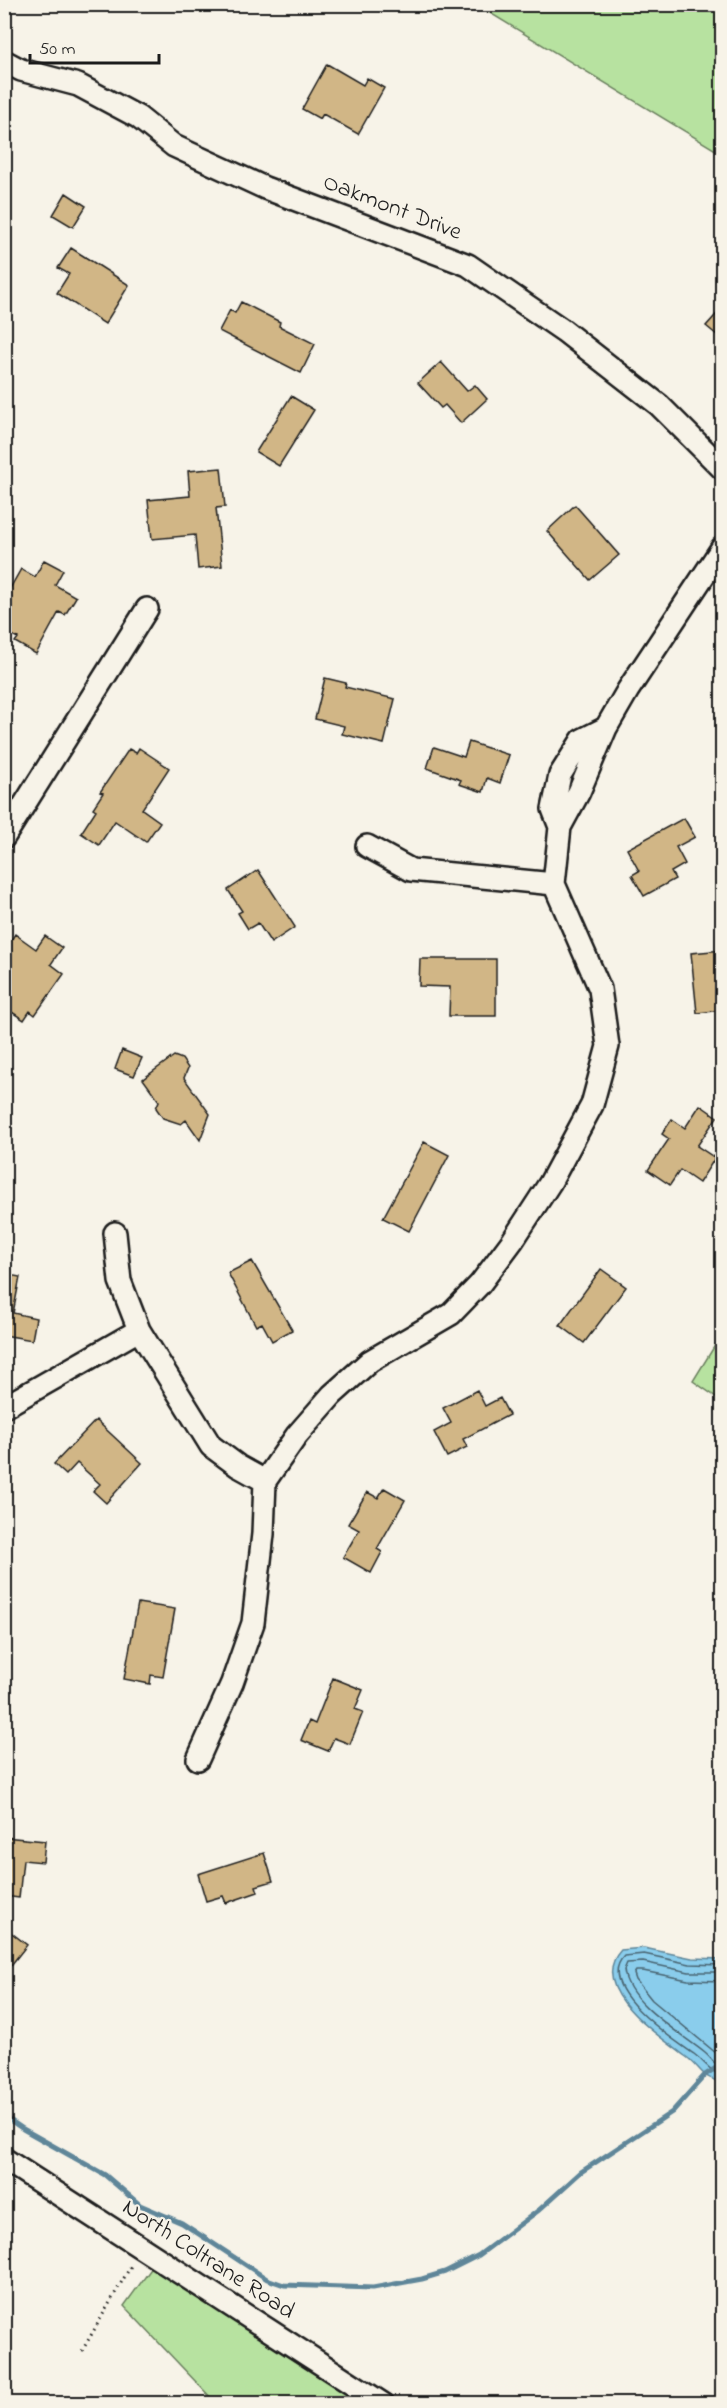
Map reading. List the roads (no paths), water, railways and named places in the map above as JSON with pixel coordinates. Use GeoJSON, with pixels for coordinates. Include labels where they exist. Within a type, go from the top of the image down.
{"type":"FeatureCollection","features":[{"type":"Feature","properties":{"kind":"street","name":"Oakmont Drive"},"geometry":{"type":"LineString","coordinates":[[4,61],[21,70],[78,85],[138,117],[174,146],[265,188],[468,265],[564,331],[659,405],[723,468]]}},
{"type":"Feature","properties":{"kind":"street"},"geometry":{"type":"LineString","coordinates":[[198,1759],[232,1683],[253,1623],[263,1534],[265,1480],[297,1435],[332,1395],[370,1361],[451,1314],[480,1284],[513,1240],[550,1183],[592,1105],[608,1046],[600,989],[554,884],[560,827],[553,809],[560,776],[582,740],[606,728],[628,690],[723,548]]}},
{"type":"Feature","properties":{"kind":"street"},"geometry":{"type":"LineString","coordinates":[[4,837],[147,609]]}},
{"type":"Feature","properties":{"kind":"street"},"geometry":{"type":"LineString","coordinates":[[367,846],[411,870],[554,884]]}},
{"type":"Feature","properties":{"kind":"street"},"geometry":{"type":"LineString","coordinates":[[115,1233],[120,1281],[138,1330],[211,1446],[238,1466],[265,1480]]}},
{"type":"Feature","properties":{"kind":"street"},"geometry":{"type":"LineString","coordinates":[[4,1407],[138,1330]]}},
{"type":"Feature","properties":{"kind":"street","name":"North Coltrane Road"},"geometry":{"type":"LineString","coordinates":[[4,2159],[383,2403]]}},
{"type":"Feature","properties":{"kind":"water"},"geometry":{"type":"Polygon","coordinates":[[[644,1948],[692,1958],[722,1959],[722,2083],[705,2075],[688,2058],[659,2036],[630,2009],[619,1995],[612,1980],[613,1965],[621,1950],[644,1948]]]}},
{"type":"Feature","properties":{"kind":"waterway"},"geometry":{"type":"LineString","coordinates":[[4,2116],[105,2175],[140,2205],[182,2223],[267,2279],[284,2285],[373,2288],[422,2279],[445,2272],[479,2255],[539,2210],[581,2172],[672,2112],[705,2075],[722,2064]]}}]}
